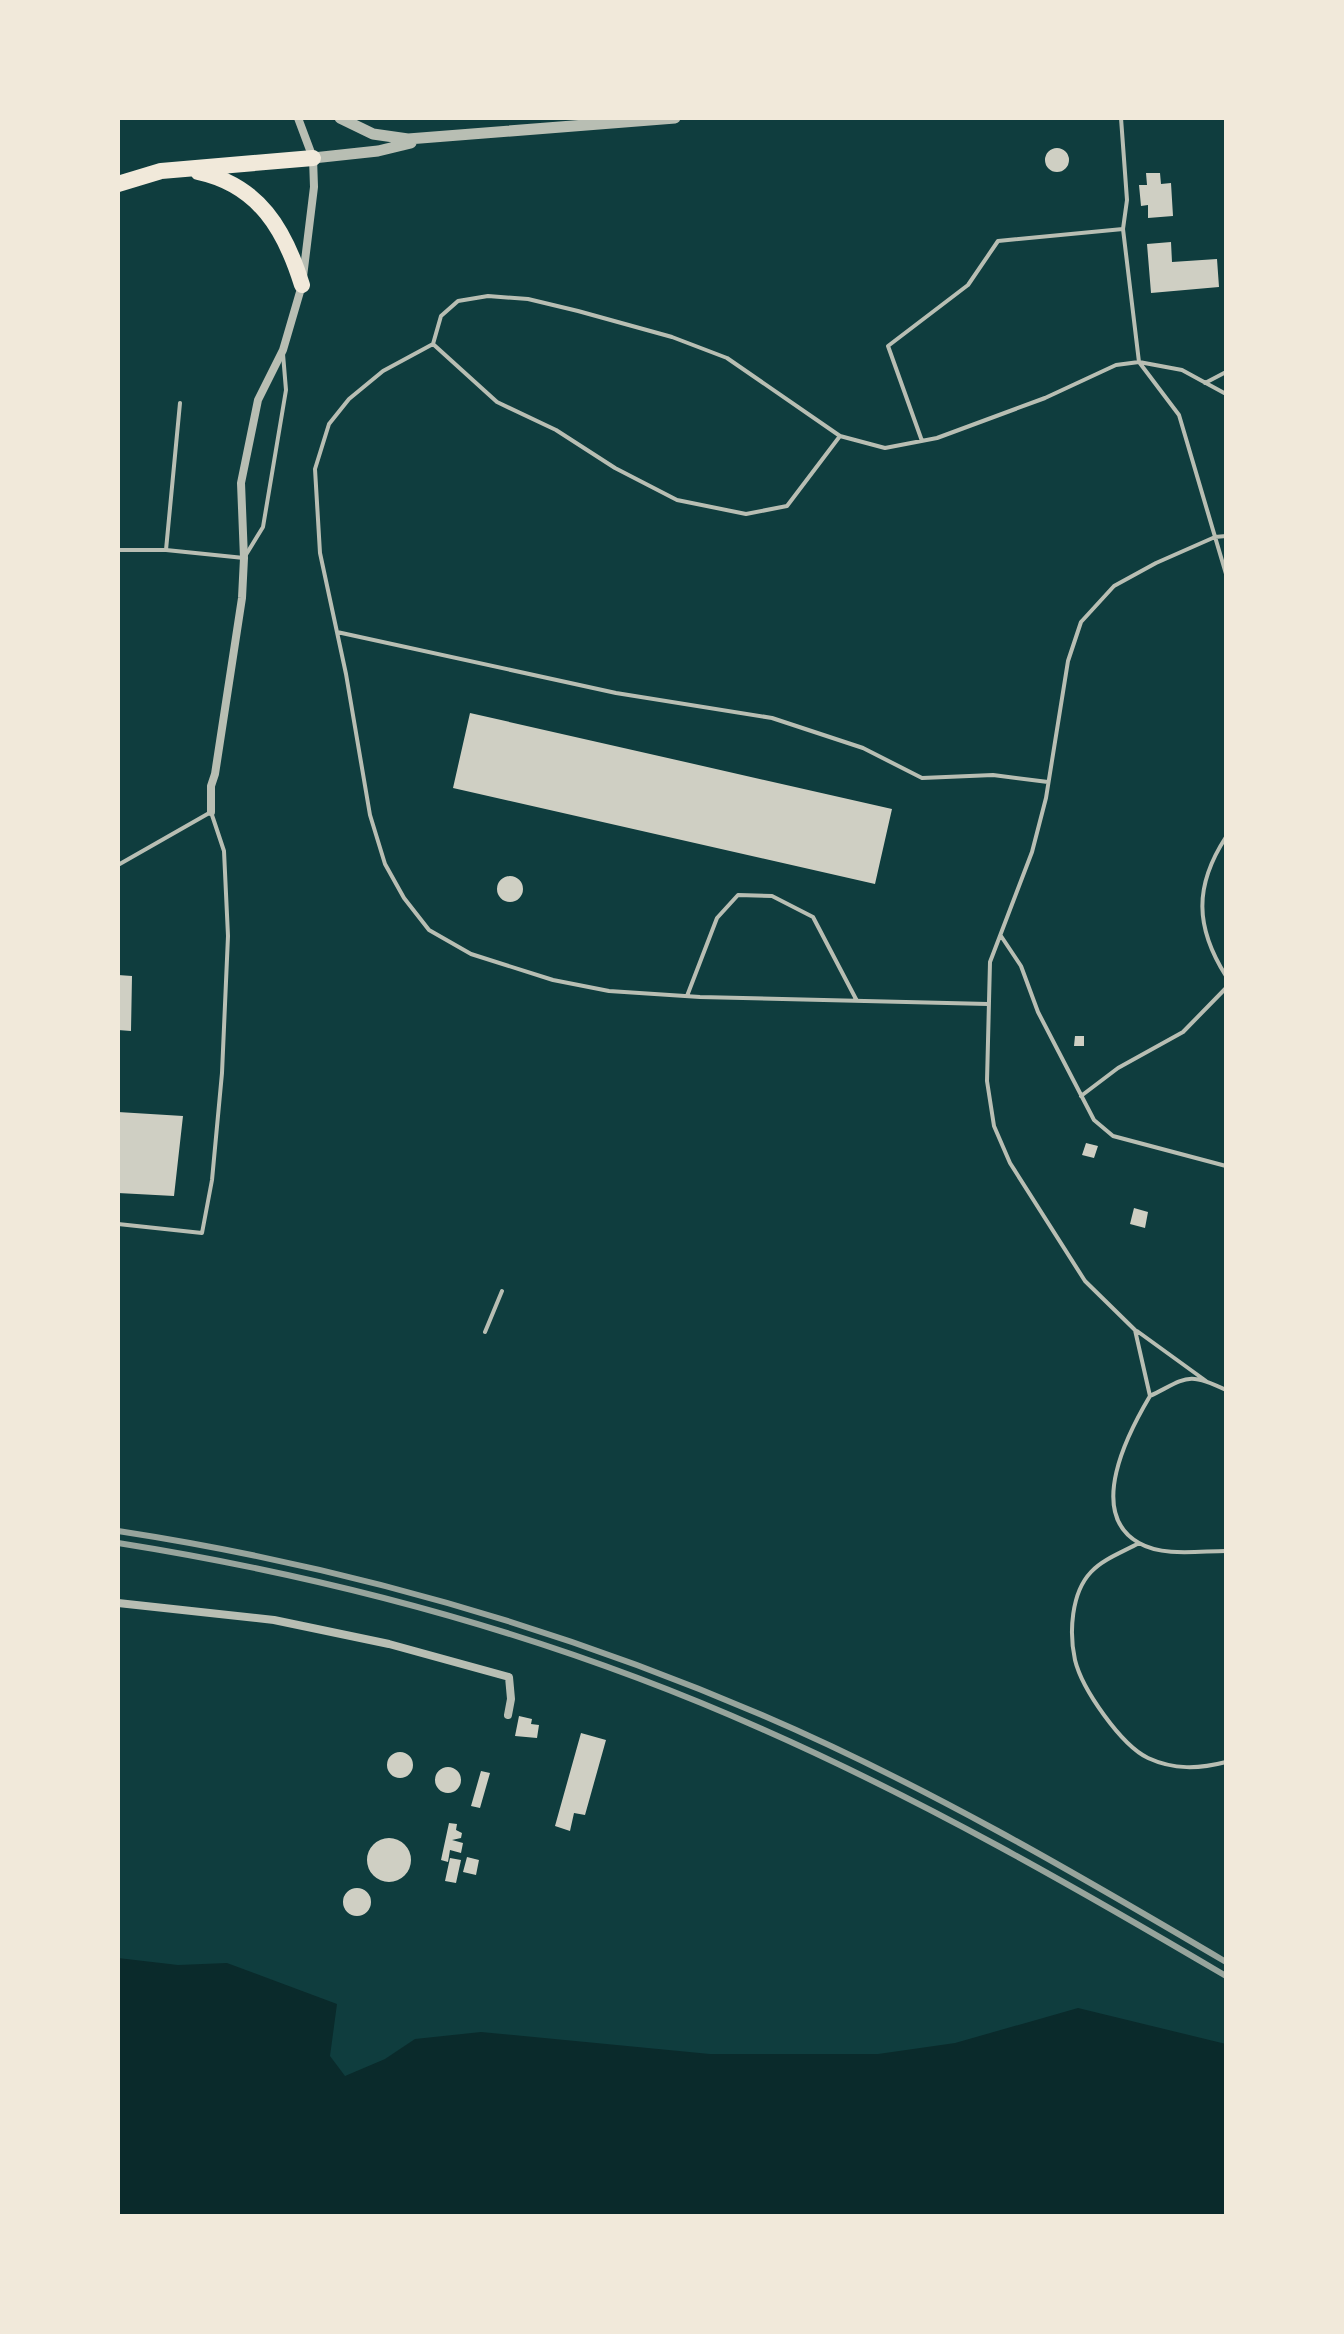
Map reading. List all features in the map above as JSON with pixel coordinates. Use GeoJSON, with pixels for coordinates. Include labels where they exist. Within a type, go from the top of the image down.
{"type":"FeatureCollection","features":[{"type":"Feature","properties":{"kind":"highway"},"geometry":{"type":"LineString","coordinates":[[118,184],[146,174],[177,169],[313,158]]}},
{"type":"Feature","properties":{"kind":"highway"},"geometry":{"type":"LineString","coordinates":[[177,169],[229,182],[262,206],[285,239],[302,285]]}},
{"type":"Feature","properties":{"kind":"street"},"geometry":{"type":"LineString","coordinates":[[211,812],[211,786],[242,598],[241,483],[258,400],[283,350],[302,285],[314,187],[313,158],[298,118]]}},
{"type":"Feature","properties":{"kind":"street"},"geometry":{"type":"LineString","coordinates":[[340,118],[373,134],[408,139],[675,118]]}},
{"type":"Feature","properties":{"kind":"street"},"geometry":{"type":"LineString","coordinates":[[313,158],[378,151],[430,139]]}},
{"type":"Feature","properties":{"kind":"street"},"geometry":{"type":"LineString","coordinates":[[118,1603],[274,1620],[389,1644],[509,1677],[511,1699],[508,1715]]}},
{"type":"Feature","properties":{"kind":"lane"},"geometry":{"type":"LineString","coordinates":[[1121,118],[1127,200],[1123,229],[1139,362],[1179,415],[1226,574]]}},
{"type":"Feature","properties":{"kind":"lane"},"geometry":{"type":"LineString","coordinates":[[922,441],[888,346],[968,285],[998,241],[1123,229]]}},
{"type":"Feature","properties":{"kind":"lane"},"geometry":{"type":"LineString","coordinates":[[988,1004],[609,991],[553,980],[471,954],[429,930],[404,898],[385,864],[370,815],[320,553],[315,469],[329,424],[349,399],[383,371],[433,344],[441,316],[458,301],[488,296],[528,299],[578,311],[672,337],[727,358],[840,436],[885,448],[951,434],[1045,398],[1116,365],[1139,362],[1182,370],[1226,394]]}},
{"type":"Feature","properties":{"kind":"lane"},"geometry":{"type":"LineString","coordinates":[[433,344],[497,402],[556,430],[615,468],[677,500],[746,514],[787,506],[840,436]]}},
{"type":"Feature","properties":{"kind":"lane"},"geometry":{"type":"LineString","coordinates":[[118,550],[166,550],[244,558],[263,527],[286,390],[283,350]]}},
{"type":"Feature","properties":{"kind":"lane"},"geometry":{"type":"LineString","coordinates":[[1205,383],[1226,372]]}},
{"type":"Feature","properties":{"kind":"lane"},"geometry":{"type":"LineString","coordinates":[[166,550],[180,403]]}},
{"type":"Feature","properties":{"kind":"lane"},"geometry":{"type":"LineString","coordinates":[[1226,536],[1215,537],[1156,563],[1114,586],[1081,622],[1068,661],[1048,782],[1032,852],[990,962],[987,1081],[994,1126],[1010,1163],[1085,1281],[1135,1330],[1206,1381],[1226,1390]]}},
{"type":"Feature","properties":{"kind":"lane"},"geometry":{"type":"LineString","coordinates":[[337,632],[616,693],[772,718],[863,748],[922,778],[993,775],[1048,782]]}},
{"type":"Feature","properties":{"kind":"lane"},"geometry":{"type":"LineString","coordinates":[[118,865],[211,812],[224,851],[228,936],[222,1073],[212,1180],[202,1233],[118,1224]]}},
{"type":"Feature","properties":{"kind":"lane"},"geometry":{"type":"LineString","coordinates":[[1226,837],[1205,876],[1201,917],[1212,954],[1226,976]]}},
{"type":"Feature","properties":{"kind":"lane"},"geometry":{"type":"LineString","coordinates":[[687,996],[717,918],[738,895],[772,896],[813,917],[857,1001]]}},
{"type":"Feature","properties":{"kind":"lane"},"geometry":{"type":"LineString","coordinates":[[1001,936],[1021,966],[1038,1012],[1094,1120],[1113,1136],[1226,1166]]}},
{"type":"Feature","properties":{"kind":"lane"},"geometry":{"type":"LineString","coordinates":[[1081,1096],[1118,1068],[1183,1032],[1226,988]]}},
{"type":"Feature","properties":{"kind":"lane"},"geometry":{"type":"LineString","coordinates":[[485,1332],[502,1291]]}},
{"type":"Feature","properties":{"kind":"lane"},"geometry":{"type":"LineString","coordinates":[[1135,1330],[1150,1396]]}},
{"type":"Feature","properties":{"kind":"lane"},"geometry":{"type":"LineString","coordinates":[[1206,1381],[1188,1377],[1150,1396],[1121,1451],[1113,1498],[1121,1524],[1139,1543],[1166,1551],[1226,1551]]}},
{"type":"Feature","properties":{"kind":"lane"},"geometry":{"type":"LineString","coordinates":[[1139,1543],[1090,1573],[1079,1591],[1073,1622],[1076,1663],[1090,1692],[1119,1734],[1146,1757],[1180,1769],[1226,1762]]}},
{"type":"Feature","properties":{"kind":"water"},"geometry":{"type":"Polygon","coordinates":[[[118,1958],[178,1965],[227,1963],[337,2004],[330,2056],[345,2076],[385,2059],[415,2039],[481,2032],[710,2054],[878,2054],[955,2043],[1078,2008],[1226,2044],[1226,2216],[118,2216],[118,1958]]]}},
{"type":"Feature","properties":{"kind":"building"},"geometry":{"type":"Polygon","coordinates":[[[1057,148],[1066,151],[1069,160],[1066,169],[1057,172],[1048,169],[1045,160],[1048,151],[1057,148]]]}},
{"type":"Feature","properties":{"kind":"building"},"geometry":{"type":"Polygon","coordinates":[[[1146,173],[1160,173],[1161,184],[1171,183],[1173,216],[1148,218],[1148,205],[1141,206],[1139,185],[1147,185],[1146,173]]]}},
{"type":"Feature","properties":{"kind":"building"},"geometry":{"type":"Polygon","coordinates":[[[1171,242],[1172,262],[1217,259],[1219,287],[1151,293],[1147,244],[1171,242]]]}},
{"type":"Feature","properties":{"kind":"building"},"geometry":{"type":"Polygon","coordinates":[[[470,713],[892,809],[875,884],[453,788],[470,713]]]}},
{"type":"Feature","properties":{"kind":"building"},"geometry":{"type":"Polygon","coordinates":[[[510,876],[519,880],[523,889],[519,898],[510,902],[501,898],[497,889],[501,880],[510,876]]]}},
{"type":"Feature","properties":{"kind":"building"},"geometry":{"type":"Polygon","coordinates":[[[118,975],[132,976],[131,1031],[118,1030],[118,975]]]}},
{"type":"Feature","properties":{"kind":"building"},"geometry":{"type":"Polygon","coordinates":[[[1075,1036],[1084,1036],[1084,1046],[1074,1046],[1075,1036]]]}},
{"type":"Feature","properties":{"kind":"building"},"geometry":{"type":"Polygon","coordinates":[[[118,1112],[183,1116],[174,1196],[118,1193],[118,1112]]]}},
{"type":"Feature","properties":{"kind":"building"},"geometry":{"type":"Polygon","coordinates":[[[1086,1143],[1098,1146],[1094,1158],[1082,1155],[1086,1143]]]}},
{"type":"Feature","properties":{"kind":"building"},"geometry":{"type":"Polygon","coordinates":[[[1134,1208],[1148,1212],[1145,1228],[1130,1224],[1134,1208]]]}},
{"type":"Feature","properties":{"kind":"building"},"geometry":{"type":"Polygon","coordinates":[[[519,1716],[532,1719],[531,1724],[539,1725],[537,1738],[515,1736],[519,1716]]]}},
{"type":"Feature","properties":{"kind":"building"},"geometry":{"type":"Polygon","coordinates":[[[581,1733],[606,1740],[585,1815],[574,1813],[570,1831],[555,1826],[581,1733]]]}},
{"type":"Feature","properties":{"kind":"building"},"geometry":{"type":"Polygon","coordinates":[[[400,1752],[409,1756],[413,1765],[409,1774],[400,1778],[391,1774],[387,1765],[391,1756],[400,1752]]]}},
{"type":"Feature","properties":{"kind":"building"},"geometry":{"type":"Polygon","coordinates":[[[448,1767],[457,1771],[461,1780],[457,1789],[448,1793],[439,1789],[435,1780],[439,1771],[448,1767]]]}},
{"type":"Feature","properties":{"kind":"building"},"geometry":{"type":"Polygon","coordinates":[[[481,1771],[490,1773],[480,1808],[471,1806],[481,1771]]]}},
{"type":"Feature","properties":{"kind":"building"},"geometry":{"type":"Polygon","coordinates":[[[449,1823],[457,1824],[456,1830],[462,1833],[461,1838],[452,1840],[463,1843],[461,1853],[450,1850],[448,1862],[441,1860],[449,1823]]]}},
{"type":"Feature","properties":{"kind":"building"},"geometry":{"type":"Polygon","coordinates":[[[389,1838],[405,1844],[411,1860],[405,1876],[389,1882],[373,1876],[367,1860],[373,1844],[389,1838]]]}},
{"type":"Feature","properties":{"kind":"building"},"geometry":{"type":"Polygon","coordinates":[[[467,1857],[479,1860],[476,1875],[463,1872],[467,1857]]]}},
{"type":"Feature","properties":{"kind":"building"},"geometry":{"type":"Polygon","coordinates":[[[450,1858],[461,1860],[456,1883],[445,1881],[450,1858]]]}},
{"type":"Feature","properties":{"kind":"building"},"geometry":{"type":"Polygon","coordinates":[[[357,1888],[367,1892],[371,1902],[367,1912],[357,1916],[347,1912],[343,1902],[347,1892],[357,1888]]]}},
{"type":"Feature","properties":{"kind":"railway"},"geometry":{"type":"LineString","coordinates":[[118,1531],[201,1545],[365,1581],[526,1627],[685,1683],[822,1742],[940,1800],[1226,1962]]}},
{"type":"Feature","properties":{"kind":"railway"},"geometry":{"type":"LineString","coordinates":[[118,1543],[200,1557],[365,1593],[527,1639],[685,1696],[822,1756],[940,1815],[1226,1976]]}}]}
